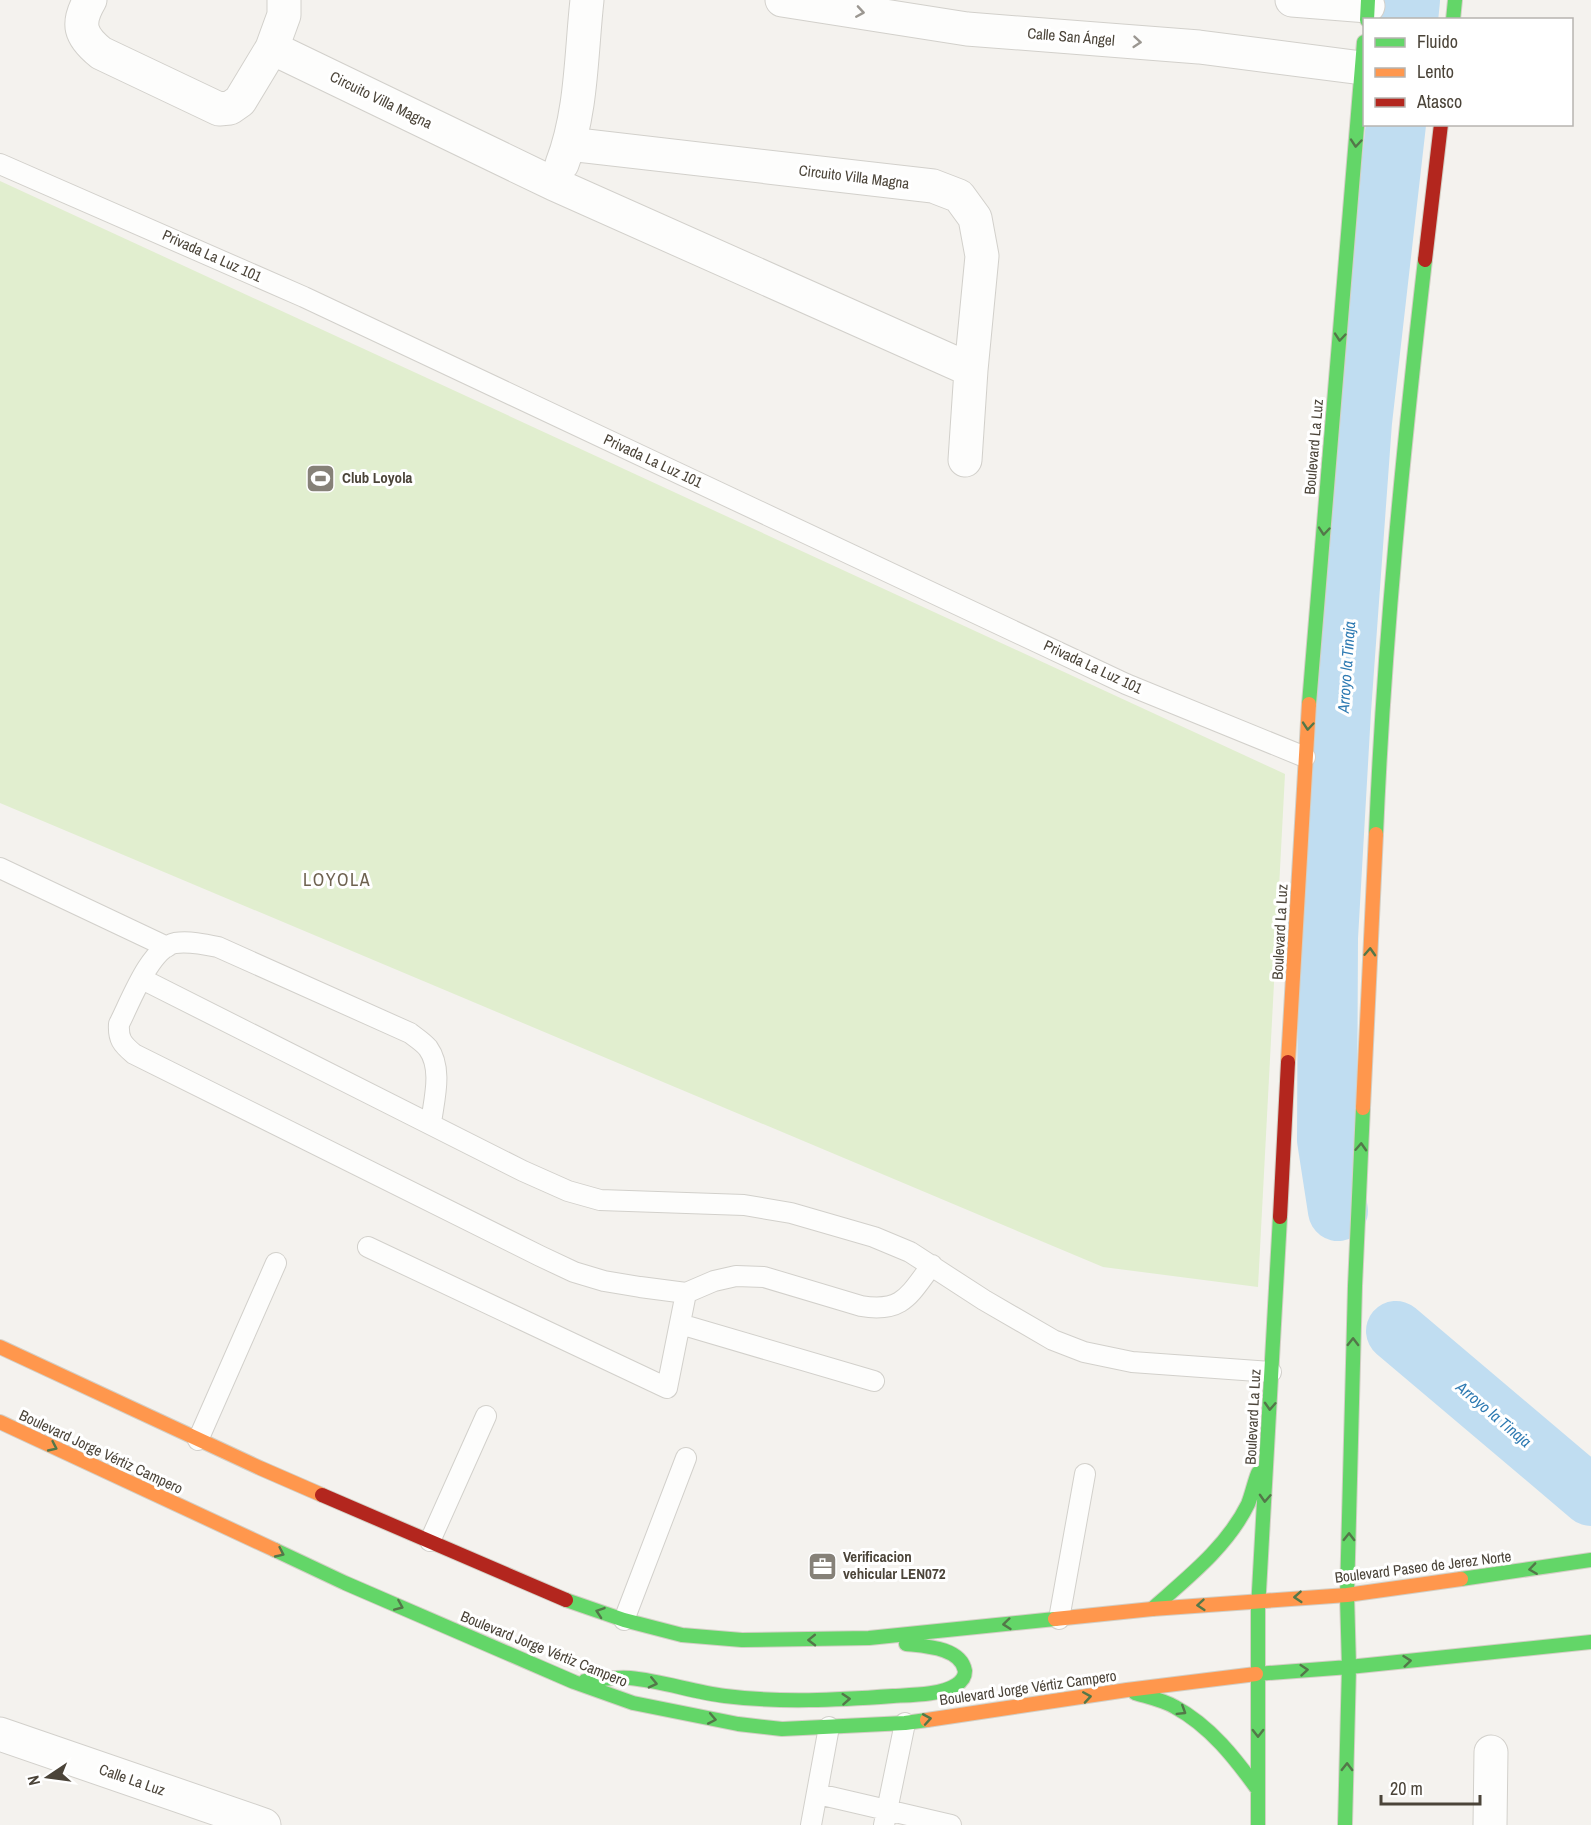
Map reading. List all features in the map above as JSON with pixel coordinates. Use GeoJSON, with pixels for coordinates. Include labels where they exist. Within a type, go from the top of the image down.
{"type":"FeatureCollection","features":[{"type":"Feature","properties":{"kind":"main road"},"geometry":{"type":"LineString","coordinates":[[1453,18],[1455,0]]}},
{"type":"Feature","properties":{"kind":"main road","name":"Boulevard La Luz"},"geometry":{"type":"LineString","coordinates":[[1258,1825],[1259,1600],[1305,757],[1363,55]]}},
{"type":"Feature","properties":{"kind":"main road"},"geometry":{"type":"LineString","coordinates":[[1345,1825],[1349,1667],[1347,1595],[1355,1275],[1380,739],[1402,462],[1441,126]]}},
{"type":"Feature","properties":{"kind":"main road"},"geometry":{"type":"LineString","coordinates":[[0,1347],[260,1468],[564,1599],[624,1620],[682,1635],[742,1640],[869,1638],[1259,1600]]}},
{"type":"Feature","properties":{"kind":"main road","name":"Boulevard Jorge Vértiz Campero"},"geometry":{"type":"LineString","coordinates":[[0,1422],[345,1583],[574,1682],[633,1703],[738,1724],[782,1729],[829,1727],[905,1723],[1127,1690],[1258,1674]]}},
{"type":"Feature","properties":{"kind":"main road"},"geometry":{"type":"LineString","coordinates":[[1152,1609],[1208,1558],[1227,1536],[1248,1504],[1268,1439]]}},
{"type":"Feature","properties":{"kind":"main road","name":"Boulevard Paseo de Jerez Norte"},"geometry":{"type":"LineString","coordinates":[[1259,1600],[1347,1595],[1591,1560]]}},
{"type":"Feature","properties":{"kind":"main road"},"geometry":{"type":"LineString","coordinates":[[574,1682],[604,1678],[632,1678],[725,1696],[822,1701],[920,1694],[949,1689],[963,1679],[965,1672],[962,1664],[952,1654],[934,1648],[869,1638]]}},
{"type":"Feature","properties":{"kind":"main road"},"geometry":{"type":"LineString","coordinates":[[1258,1674],[1591,1642]]}},
{"type":"Feature","properties":{"kind":"main road"},"geometry":{"type":"LineString","coordinates":[[1127,1690],[1173,1706],[1202,1724],[1232,1754],[1258,1790]]}},
{"type":"Feature","properties":{"kind":"street"},"geometry":{"type":"LineString","coordinates":[[90,0],[83,12],[81,30],[87,42],[101,53],[219,109],[230,108],[240,101],[272,48],[284,15],[284,0]]}},
{"type":"Feature","properties":{"kind":"street"},"geometry":{"type":"LineString","coordinates":[[554,184],[569,144],[578,92],[587,0]]}},
{"type":"Feature","properties":{"kind":"street","name":"Calle San Ángel"},"geometry":{"type":"LineString","coordinates":[[782,0],[967,28],[1199,48],[1363,55]]}},
{"type":"Feature","properties":{"kind":"street"},"geometry":{"type":"LineString","coordinates":[[1292,0],[1368,9]]}},
{"type":"Feature","properties":{"kind":"street","name":"Circuito Villa Magna"},"geometry":{"type":"LineString","coordinates":[[272,48],[554,184],[970,370]]}},
{"type":"Feature","properties":{"kind":"street","name":"Circuito Villa Magna"},"geometry":{"type":"LineString","coordinates":[[569,144],[933,186],[959,196],[975,218],[981,256],[970,370],[965,460]]}},
{"type":"Feature","properties":{"kind":"street","name":"Calle La Luz"},"geometry":{"type":"LineString","coordinates":[[0,1734],[264,1825]]}},
{"type":"Feature","properties":{"kind":"street"},"geometry":{"type":"LineString","coordinates":[[1490,1825],[1491,1752]]}},
{"type":"Feature","properties":{"kind":"lane","name":"Privada La Luz 101"},"geometry":{"type":"LineString","coordinates":[[0,164],[304,297],[1126,684],[1305,757]]}},
{"type":"Feature","properties":{"kind":"lane"},"geometry":{"type":"LineString","coordinates":[[0,868],[167,947]]}},
{"type":"Feature","properties":{"kind":"lane"},"geometry":{"type":"LineString","coordinates":[[430,1123],[436,1084],[435,1064],[427,1048],[410,1032],[218,947],[196,943],[173,944],[158,953],[119,1024],[118,1036],[123,1045],[134,1054],[574,1272],[604,1281],[686,1293],[714,1281],[736,1276],[764,1276],[877,1309],[891,1307],[904,1300],[932,1265]]}},
{"type":"Feature","properties":{"kind":"lane"},"geometry":{"type":"LineString","coordinates":[[142,979],[523,1171],[568,1191],[600,1200],[744,1205],[791,1213],[874,1237],[910,1252],[984,1300],[1053,1340],[1084,1352],[1132,1362],[1271,1372]]}},
{"type":"Feature","properties":{"kind":"lane"},"geometry":{"type":"LineString","coordinates":[[368,1247],[667,1388],[686,1293]]}},
{"type":"Feature","properties":{"kind":"lane"},"geometry":{"type":"LineString","coordinates":[[198,1440],[276,1263]]}},
{"type":"Feature","properties":{"kind":"lane"},"geometry":{"type":"LineString","coordinates":[[680,1324],[874,1382]]}},
{"type":"Feature","properties":{"kind":"lane"},"geometry":{"type":"LineString","coordinates":[[429,1541],[486,1416]]}},
{"type":"Feature","properties":{"kind":"lane"},"geometry":{"type":"LineString","coordinates":[[624,1620],[686,1458]]}},
{"type":"Feature","properties":{"kind":"lane"},"geometry":{"type":"LineString","coordinates":[[1059,1619],[1085,1474]]}},
{"type":"Feature","properties":{"kind":"lane"},"geometry":{"type":"LineString","coordinates":[[886,1817],[905,1723]]}},
{"type":"Feature","properties":{"kind":"lane"},"geometry":{"type":"LineString","coordinates":[[811,1825],[829,1727]]}},
{"type":"Feature","properties":{"kind":"lane"},"geometry":{"type":"LineString","coordinates":[[818,1794],[886,1817],[951,1825]]}},
{"type":"Feature","properties":{"kind":"green space","name":"Club Loyola"},"geometry":{"type":"Polygon","coordinates":[[[0,181],[1285,774],[1258,1287],[1103,1267],[0,803],[0,181]]]}},
{"type":"Feature","properties":{"kind":"waterway","name":"Arroyo la Tinaja"},"geometry":{"type":"LineString","coordinates":[[1408,18],[1410,0]]}},
{"type":"Feature","properties":{"kind":"waterway","name":"Arroyo la Tinaja"},"geometry":{"type":"LineString","coordinates":[[1338,1211],[1327,1140],[1328,938],[1341,711],[1362,422],[1396,126]]}},
{"type":"Feature","properties":{"kind":"waterway","name":"Arroyo la Tinaja"},"geometry":{"type":"LineString","coordinates":[[1396,1331],[1591,1496]]}},
{"type":"Feature","properties":{"kind":"traffic: fast"},"geometry":{"type":"LineString","coordinates":[[1367,18],[1368,0]]}},
{"type":"Feature","properties":{"kind":"traffic: fast"},"geometry":{"type":"LineString","coordinates":[[1453,18],[1455,0]]}},
{"type":"Feature","properties":{"kind":"traffic: fast"},"geometry":{"type":"LineString","coordinates":[[1309,704],[1363,54]]}},
{"type":"Feature","properties":{"kind":"traffic: fast"},"geometry":{"type":"LineString","coordinates":[[1376,834],[1395,547],[1425,260]]}},
{"type":"Feature","properties":{"kind":"traffic: fast"},"geometry":{"type":"LineString","coordinates":[[1345,1825],[1349,1667],[1347,1595],[1355,1286],[1363,1108]]}},
{"type":"Feature","properties":{"kind":"traffic: fast"},"geometry":{"type":"LineString","coordinates":[[1258,1825],[1258,1609],[1280,1217]]}},
{"type":"Feature","properties":{"kind":"traffic: fast"},"geometry":{"type":"LineString","coordinates":[[1152,1609],[1205,1561],[1229,1534],[1248,1504],[1258,1473]]}},
{"type":"Feature","properties":{"kind":"traffic: fast"},"geometry":{"type":"LineString","coordinates":[[275,1550],[345,1583],[574,1682],[633,1703],[738,1724],[782,1729],[927,1720]]}},
{"type":"Feature","properties":{"kind":"traffic: fast"},"geometry":{"type":"LineString","coordinates":[[1461,1579],[1591,1560]]}},
{"type":"Feature","properties":{"kind":"traffic: fast"},"geometry":{"type":"LineString","coordinates":[[566,1600],[624,1620],[682,1635],[742,1640],[869,1638],[1055,1619]]}},
{"type":"Feature","properties":{"kind":"traffic: fast"},"geometry":{"type":"LineString","coordinates":[[1256,1674],[1349,1667],[1591,1642]]}},
{"type":"Feature","properties":{"kind":"traffic: fast"},"geometry":{"type":"LineString","coordinates":[[585,1681],[630,1678],[725,1696],[767,1700],[809,1700],[926,1694],[943,1691],[958,1684],[962,1679],[965,1671],[962,1663],[949,1652],[906,1644]]}},
{"type":"Feature","properties":{"kind":"traffic: fast"},"geometry":{"type":"LineString","coordinates":[[1135,1693],[1170,1705],[1200,1723],[1231,1755],[1258,1790]]}},
{"type":"Feature","properties":{"kind":"traffic: slow"},"geometry":{"type":"LineString","coordinates":[[1288,1062],[1309,704]]}},
{"type":"Feature","properties":{"kind":"traffic: slow"},"geometry":{"type":"LineString","coordinates":[[1363,1108],[1376,834]]}},
{"type":"Feature","properties":{"kind":"traffic: slow"},"geometry":{"type":"LineString","coordinates":[[0,1347],[322,1495]]}},
{"type":"Feature","properties":{"kind":"traffic: slow"},"geometry":{"type":"LineString","coordinates":[[0,1422],[275,1550]]}},
{"type":"Feature","properties":{"kind":"traffic: slow"},"geometry":{"type":"LineString","coordinates":[[1055,1619],[1152,1609],[1347,1595],[1461,1579]]}},
{"type":"Feature","properties":{"kind":"traffic: slow"},"geometry":{"type":"LineString","coordinates":[[927,1720],[1127,1690],[1256,1674]]}},
{"type":"Feature","properties":{"kind":"traffic: jam"},"geometry":{"type":"LineString","coordinates":[[1425,260],[1441,126]]}},
{"type":"Feature","properties":{"kind":"traffic: jam"},"geometry":{"type":"LineString","coordinates":[[1280,1217],[1288,1062]]}},
{"type":"Feature","properties":{"kind":"traffic: jam"},"geometry":{"type":"LineString","coordinates":[[322,1495],[566,1600]]}},
{"type":"Feature","properties":{"kind":"place","name":"Club Loyola"},"geometry":{"type":"Point","coordinates":[321,478]}},
{"type":"Feature","properties":{"kind":"place","name":"Verificacion vehicular LEN072"},"geometry":{"type":"Point","coordinates":[822,1566]}},
{"type":"Feature","properties":{"kind":"district","name":"LOYOLA"},"geometry":{"type":"Point","coordinates":[337,880]}}]}
